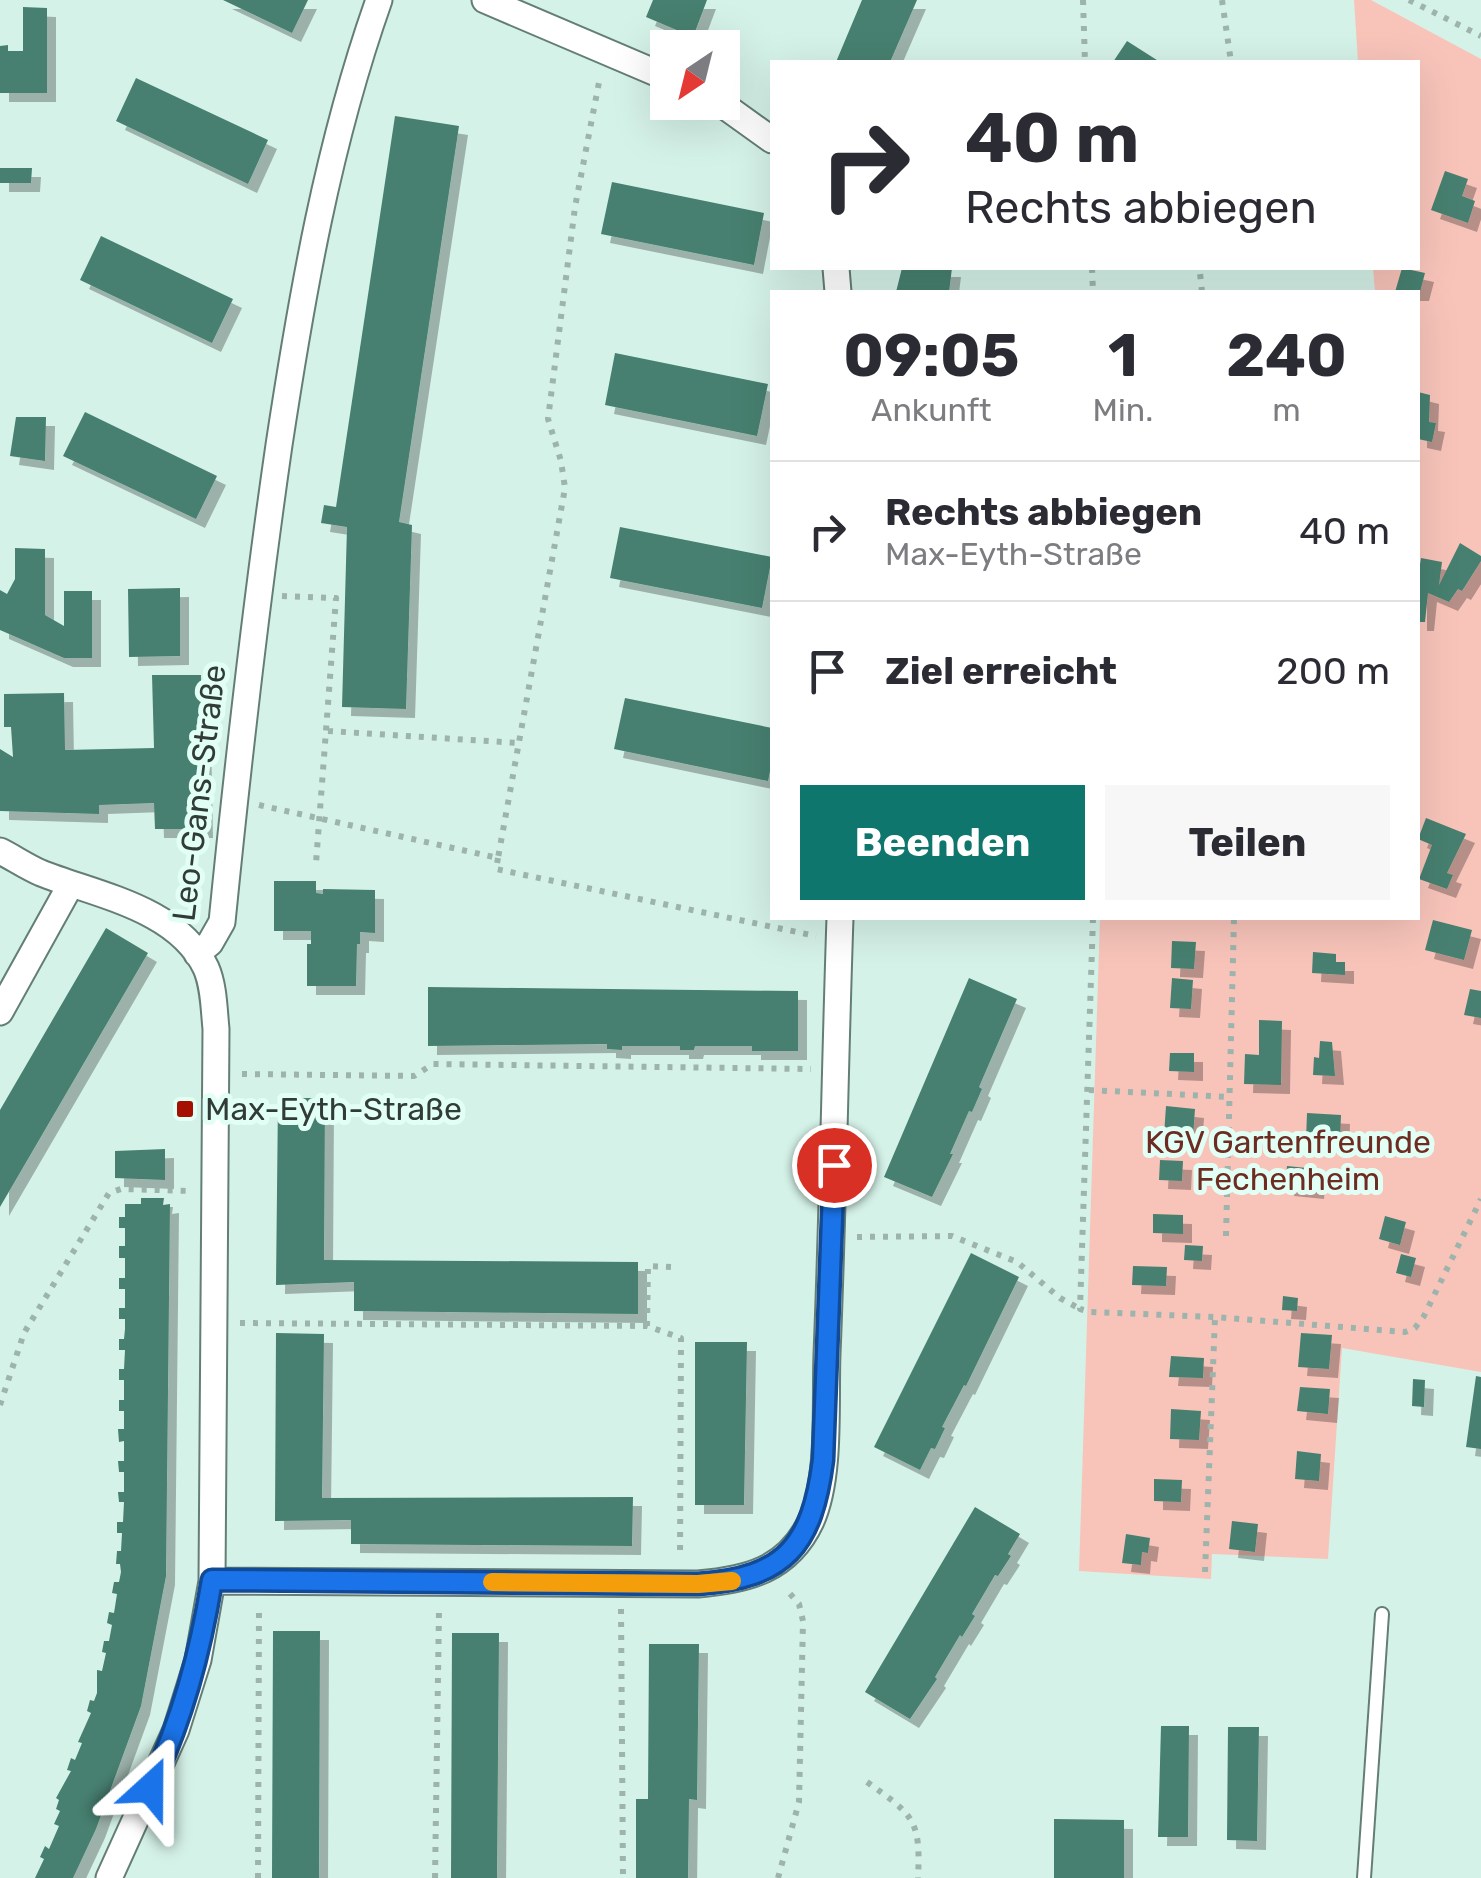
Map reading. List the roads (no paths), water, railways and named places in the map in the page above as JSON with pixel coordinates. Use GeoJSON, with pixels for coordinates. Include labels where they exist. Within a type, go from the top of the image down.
{"type":"FeatureCollection","features":[{"type":"Feature","properties":{"kind":"street","name":"Leo-Gans-Straße"},"geometry":{"type":"LineString","coordinates":[[109,1878],[176,1730],[198,1660],[212,1580],[216,1029],[210,983],[197,954],[218,934],[222,922],[257,595],[290,371],[323,195],[352,76],[380,0]]}},
{"type":"Feature","properties":{"kind":"street"},"geometry":{"type":"LineString","coordinates":[[485,0],[650,70]]}},
{"type":"Feature","properties":{"kind":"street"},"geometry":{"type":"LineString","coordinates":[[740,117],[770,139]]}},
{"type":"Feature","properties":{"kind":"street"},"geometry":{"type":"LineString","coordinates":[[0,851],[40,873],[103,893],[148,915],[184,938],[197,954]]}},
{"type":"Feature","properties":{"kind":"street"},"geometry":{"type":"LineString","coordinates":[[0,1012],[71,884]]}},
{"type":"Feature","properties":{"kind":"street"},"geometry":{"type":"LineString","coordinates":[[212,1580],[728,1582],[767,1570],[796,1543],[811,1521],[818,1500],[823,1460],[833,1237],[839,929]]}},
{"type":"Feature","properties":{"kind":"lane"},"geometry":{"type":"LineString","coordinates":[[1364,1878],[1382,1614]]}},
{"type":"Feature","properties":{"kind":"place","name":"Max-Eyth-Straße"},"geometry":{"type":"Point","coordinates":[185,1109]}},
{"type":"Feature","properties":{"kind":"park label","name":"KGV Gartenfreunde Fechenheim"},"geometry":{"type":"Point","coordinates":[1288,1160]}}]}
